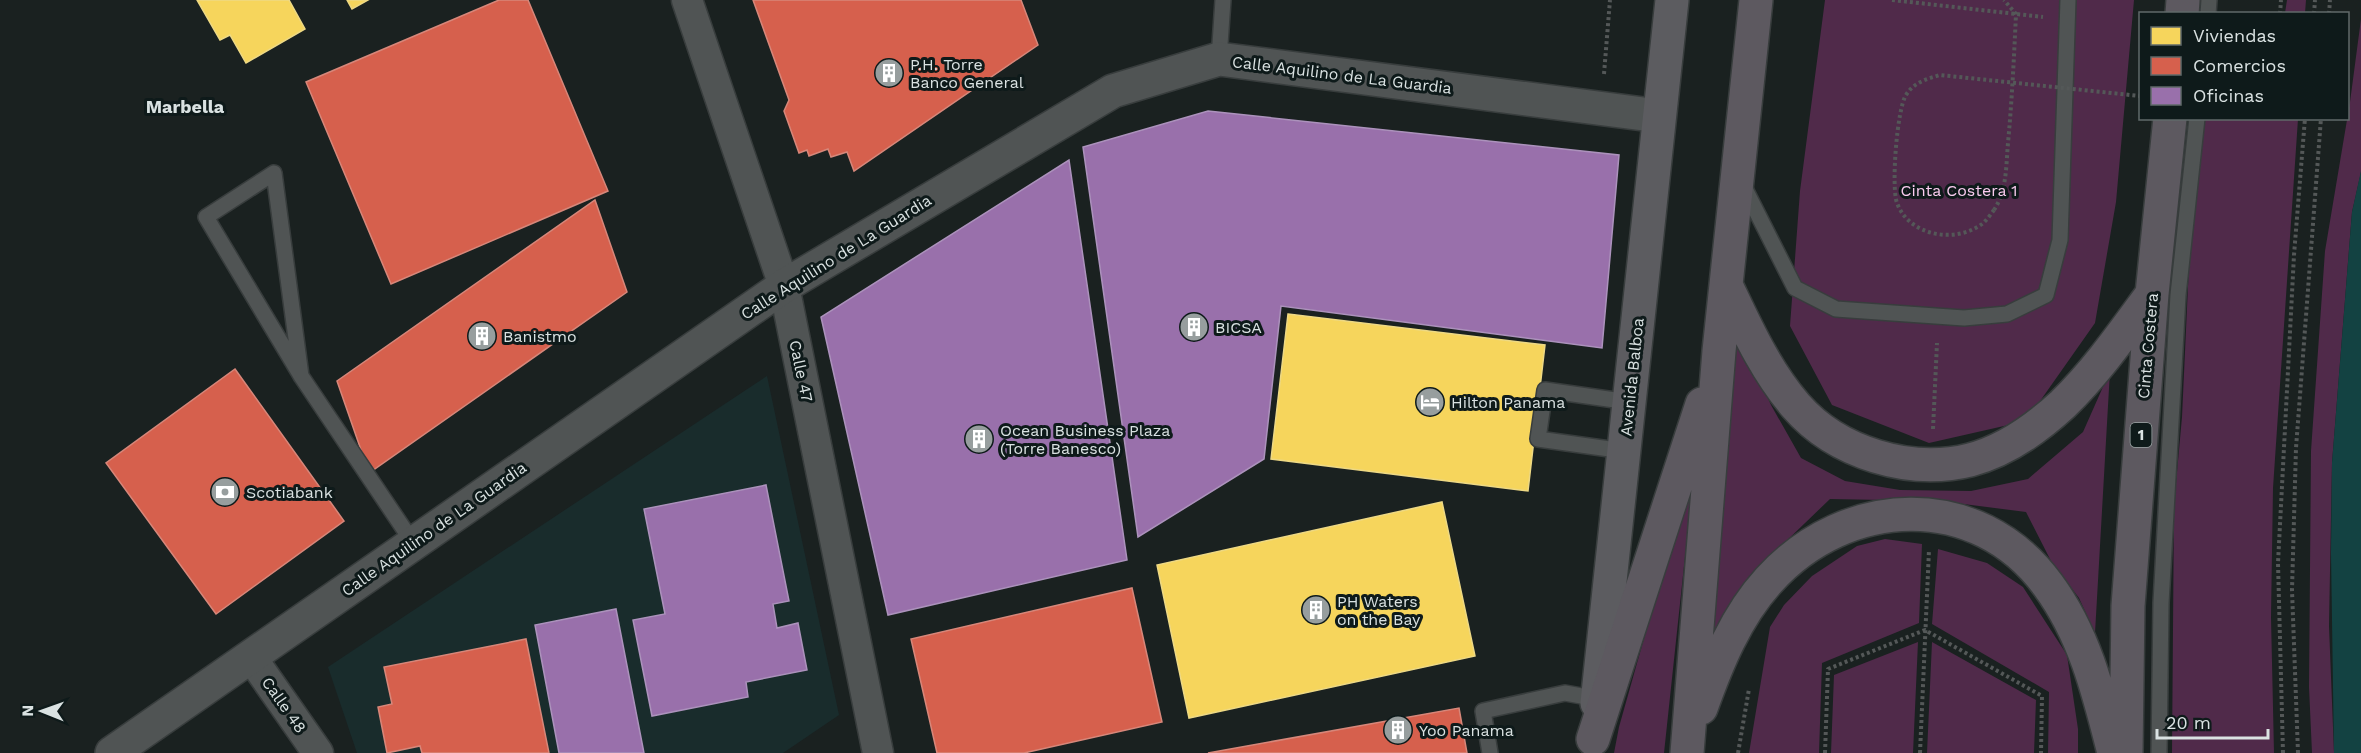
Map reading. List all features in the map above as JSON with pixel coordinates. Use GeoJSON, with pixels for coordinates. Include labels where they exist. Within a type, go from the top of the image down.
{"type":"FeatureCollection","features":[{"type":"Feature","properties":{"kind":"highway"},"geometry":{"type":"LineString","coordinates":[[1687,753],[1719,351],[1756,0]]}},
{"type":"Feature","properties":{"kind":"highway","name":"Cinta Costera"},"geometry":{"type":"LineString","coordinates":[[2126,753],[2128,606],[2152,294],[2170,120]]}},
{"type":"Feature","properties":{"kind":"highway"},"geometry":{"type":"LineString","coordinates":[[1726,285],[1757,351],[1784,392],[1812,422],[1834,439],[1855,449],[1882,458],[1931,464],[1970,460],[1993,452],[2013,442],[2038,424],[2063,404],[2083,382],[2152,294]]}},
{"type":"Feature","properties":{"kind":"highway"},"geometry":{"type":"LineString","coordinates":[[1593,746],[1719,351]]}},
{"type":"Feature","properties":{"kind":"highway"},"geometry":{"type":"LineString","coordinates":[[1692,753],[1700,713],[1723,651],[1754,598],[1769,580],[1788,561],[1832,532],[1857,521],[1881,516],[1912,514],[1955,520],[1985,531],[2005,543],[2047,583],[2067,613],[2081,641],[2098,688],[2114,753]]}},
{"type":"Feature","properties":{"kind":"main road","name":"Avenida Balboa"},"geometry":{"type":"LineString","coordinates":[[1593,746],[1671,0]]}},
{"type":"Feature","properties":{"kind":"street","name":"Calle 47"},"geometry":{"type":"LineString","coordinates":[[687,0],[784,286],[878,753]]}},
{"type":"Feature","properties":{"kind":"street","name":"Calle Aquilino de La Guardia"},"geometry":{"type":"LineString","coordinates":[[112,753],[784,286],[1113,91],[1219,59],[1659,116]]}},
{"type":"Feature","properties":{"kind":"street","name":"Calle 48"},"geometry":{"type":"LineString","coordinates":[[250,657],[318,753]]}},
{"type":"Feature","properties":{"kind":"lane"},"geometry":{"type":"LineString","coordinates":[[1219,59],[1223,0]]}},
{"type":"Feature","properties":{"kind":"lane"},"geometry":{"type":"LineString","coordinates":[[1738,175],[1795,288],[1836,309],[1964,318],[2007,314],[2046,295],[2060,240],[2068,0]]}},
{"type":"Feature","properties":{"kind":"lane"},"geometry":{"type":"LineString","coordinates":[[2159,753],[2161,603],[2178,295],[2197,120]]}},
{"type":"Feature","properties":{"kind":"lane"},"geometry":{"type":"LineString","coordinates":[[301,376],[274,173],[206,217],[301,376],[414,543]]}},
{"type":"Feature","properties":{"kind":"lane"},"geometry":{"type":"LineString","coordinates":[[1624,451],[1539,439],[1545,390],[1629,402]]}},
{"type":"Feature","properties":{"kind":"lane"},"geometry":{"type":"LineString","coordinates":[[1490,753],[1483,711],[1565,693],[1598,699]]}},
{"type":"Feature","properties":{"kind":"path"},"geometry":{"type":"LineString","coordinates":[[1601,109],[1610,0]]}},
{"type":"Feature","properties":{"kind":"path"},"geometry":{"type":"LineString","coordinates":[[1892,0],[2068,19]]}},
{"type":"Feature","properties":{"kind":"path"},"geometry":{"type":"LineString","coordinates":[[2004,0],[2016,14],[2013,83],[2012,107],[2001,200],[1982,224],[1965,232],[1945,235],[1922,231],[1904,217],[1897,202],[1894,186],[1900,105],[1906,93],[1923,80],[1940,75],[2013,83],[2139,96]]}},
{"type":"Feature","properties":{"kind":"path"},"geometry":{"type":"LineString","coordinates":[[2283,753],[2278,563],[2294,255],[2305,120]]}},
{"type":"Feature","properties":{"kind":"path"},"geometry":{"type":"LineString","coordinates":[[2298,753],[2292,590],[2295,483],[2305,315],[2321,120]]}},
{"type":"Feature","properties":{"kind":"path"},"geometry":{"type":"LineString","coordinates":[[1825,753],[1828,669],[1925,630],[2042,696],[2041,753]]}},
{"type":"Feature","properties":{"kind":"shaded area"},"geometry":{"type":"Polygon","coordinates":[[[767,376],[839,715],[783,753],[357,753],[328,667],[767,376]]]}},
{"type":"Feature","properties":{"kind":"green space","name":"Cinta Costera 1"},"geometry":{"type":"Polygon","coordinates":[[[1825,0],[2134,0],[2116,202],[2095,323],[2026,421],[1929,443],[1832,405],[1790,326],[1800,191],[1825,0]]]}},
{"type":"Feature","properties":{"kind":"green space"},"geometry":{"type":"Polygon","coordinates":[[[2287,0],[2306,0],[2305,12],[2285,12],[2287,0]]]}},
{"type":"Feature","properties":{"kind":"green space"},"geometry":{"type":"Polygon","coordinates":[[[2361,19],[2361,172],[2352,212],[2332,463],[2329,626],[2334,753],[2312,753],[2309,687],[2311,451],[2325,251],[2347,120],[2349,120],[2361,19]]]}},
{"type":"Feature","properties":{"kind":"green space"},"geometry":{"type":"Polygon","coordinates":[[[2198,120],[2298,120],[2273,488],[2271,617],[2274,753],[2172,753],[2174,505],[2182,417],[2198,120]]]}},
{"type":"Feature","properties":{"kind":"green space"},"geometry":{"type":"Polygon","coordinates":[[[1733,321],[1771,405],[1801,458],[1845,481],[1900,490],[1971,491],[2028,479],[2083,432],[2110,371],[2095,633],[2079,598],[2051,561],[2026,512],[1940,501],[1830,499],[1778,549],[1753,580],[1712,648],[1733,321]]]}},
{"type":"Feature","properties":{"kind":"green space"},"geometry":{"type":"Polygon","coordinates":[[[1696,454],[1664,753],[1614,753],[1619,727],[1696,454]]]}},
{"type":"Feature","properties":{"kind":"green space"},"geometry":{"type":"Polygon","coordinates":[[[1885,539],[1922,544],[1919,623],[1822,663],[1819,753],[1749,753],[1770,627],[1784,605],[1812,576],[1857,546],[1885,539]]]}},
{"type":"Feature","properties":{"kind":"green space"},"geometry":{"type":"Polygon","coordinates":[[[1938,549],[1987,563],[2023,587],[2067,655],[2078,729],[2078,753],[2048,753],[2049,692],[1932,624],[1938,549]]]}},
{"type":"Feature","properties":{"kind":"green space"},"geometry":{"type":"Polygon","coordinates":[[[1918,642],[1913,753],[1831,753],[1834,675],[1918,642]]]}},
{"type":"Feature","properties":{"kind":"green space"},"geometry":{"type":"Polygon","coordinates":[[[1932,642],[2036,700],[2034,753],[1927,753],[1932,642]]]}},
{"type":"Feature","properties":{"kind":"water"},"geometry":{"type":"Polygon","coordinates":[[[2361,171],[2361,753],[2334,753],[2332,463],[2352,212],[2361,171]]]}},
{"type":"Feature","properties":{"kind":"building: Viviendas"},"geometry":{"type":"Polygon","coordinates":[[[197,0],[289,0],[305,29],[246,63],[230,35],[220,40],[197,0]]]}},
{"type":"Feature","properties":{"kind":"building: Viviendas"},"geometry":{"type":"Polygon","coordinates":[[[347,0],[368,0],[352,9],[347,0]]]}},
{"type":"Feature","properties":{"kind":"building: Viviendas"},"geometry":{"type":"Polygon","coordinates":[[[1288,314],[1545,345],[1528,491],[1271,459],[1288,314]]]}},
{"type":"Feature","properties":{"kind":"building: Viviendas","name":"PH Waters on the Bay"},"geometry":{"type":"Polygon","coordinates":[[[1442,502],[1475,656],[1189,718],[1157,565],[1442,502]]]}},
{"type":"Feature","properties":{"kind":"building: Comercios"},"geometry":{"type":"Polygon","coordinates":[[[499,0],[528,0],[608,191],[391,284],[306,82],[499,0]]]}},
{"type":"Feature","properties":{"kind":"building: Comercios","name":"P.H. Torre Banco General"},"geometry":{"type":"Polygon","coordinates":[[[753,0],[1021,0],[1038,45],[854,171],[847,152],[831,157],[828,149],[809,156],[807,150],[799,153],[784,111],[789,100],[753,0]]]}},
{"type":"Feature","properties":{"kind":"building: Comercios","name":"Banistmo"},"geometry":{"type":"Polygon","coordinates":[[[595,200],[627,292],[369,473],[337,381],[595,200]]]}},
{"type":"Feature","properties":{"kind":"building: Comercios","name":"Scotiabank"},"geometry":{"type":"Polygon","coordinates":[[[235,369],[344,521],[216,614],[106,463],[235,369]]]}},
{"type":"Feature","properties":{"kind":"building: Comercios"},"geometry":{"type":"Polygon","coordinates":[[[1132,588],[1162,722],[1024,753],[937,753],[911,639],[1132,588]]]}},
{"type":"Feature","properties":{"kind":"building: Comercios"},"geometry":{"type":"Polygon","coordinates":[[[526,639],[549,753],[422,753],[420,746],[387,753],[378,707],[392,704],[384,667],[526,639]]]}},
{"type":"Feature","properties":{"kind":"building: Comercios","name":"Yoo Panama"},"geometry":{"type":"Polygon","coordinates":[[[1459,708],[1467,753],[1208,753],[1459,708]]]}},
{"type":"Feature","properties":{"kind":"building: Oficinas","name":"BICSA"},"geometry":{"type":"Polygon","coordinates":[[[1208,111],[1619,155],[1602,348],[1281,306],[1264,459],[1138,537],[1083,147],[1208,111]]]}},
{"type":"Feature","properties":{"kind":"building: Oficinas","name":"Ocean Business Plaza (Torre Banesco)"},"geometry":{"type":"Polygon","coordinates":[[[1069,160],[1127,560],[888,615],[821,317],[1069,160]]]}},
{"type":"Feature","properties":{"kind":"building: Oficinas"},"geometry":{"type":"Polygon","coordinates":[[[766,485],[789,601],[773,604],[777,628],[798,623],[807,670],[746,682],[748,697],[652,716],[633,620],[665,614],[644,509],[766,485]]]}},
{"type":"Feature","properties":{"kind":"building: Oficinas"},"geometry":{"type":"Polygon","coordinates":[[[616,609],[644,753],[559,753],[535,625],[616,609]]]}},
{"type":"Feature","properties":{"kind":"place","name":"P.H. Torre Banco General"},"geometry":{"type":"Point","coordinates":[889,73]}},
{"type":"Feature","properties":{"kind":"place","name":"BICSA"},"geometry":{"type":"Point","coordinates":[1194,327]}},
{"type":"Feature","properties":{"kind":"place","name":"Banistmo"},"geometry":{"type":"Point","coordinates":[482,336]}},
{"type":"Feature","properties":{"kind":"place","name":"Hilton Panama"},"geometry":{"type":"Point","coordinates":[1430,402]}},
{"type":"Feature","properties":{"kind":"place","name":"Ocean Business Plaza (Torre Banesco)"},"geometry":{"type":"Point","coordinates":[979,439]}},
{"type":"Feature","properties":{"kind":"place","name":"Scotiabank"},"geometry":{"type":"Point","coordinates":[225,492]}},
{"type":"Feature","properties":{"kind":"place","name":"PH Waters on the Bay"},"geometry":{"type":"Point","coordinates":[1316,610]}},
{"type":"Feature","properties":{"kind":"place","name":"Yoo Panama"},"geometry":{"type":"Point","coordinates":[1398,730]}},
{"type":"Feature","properties":{"kind":"district","name":"Marbella"},"geometry":{"type":"Point","coordinates":[185,106]}}]}
